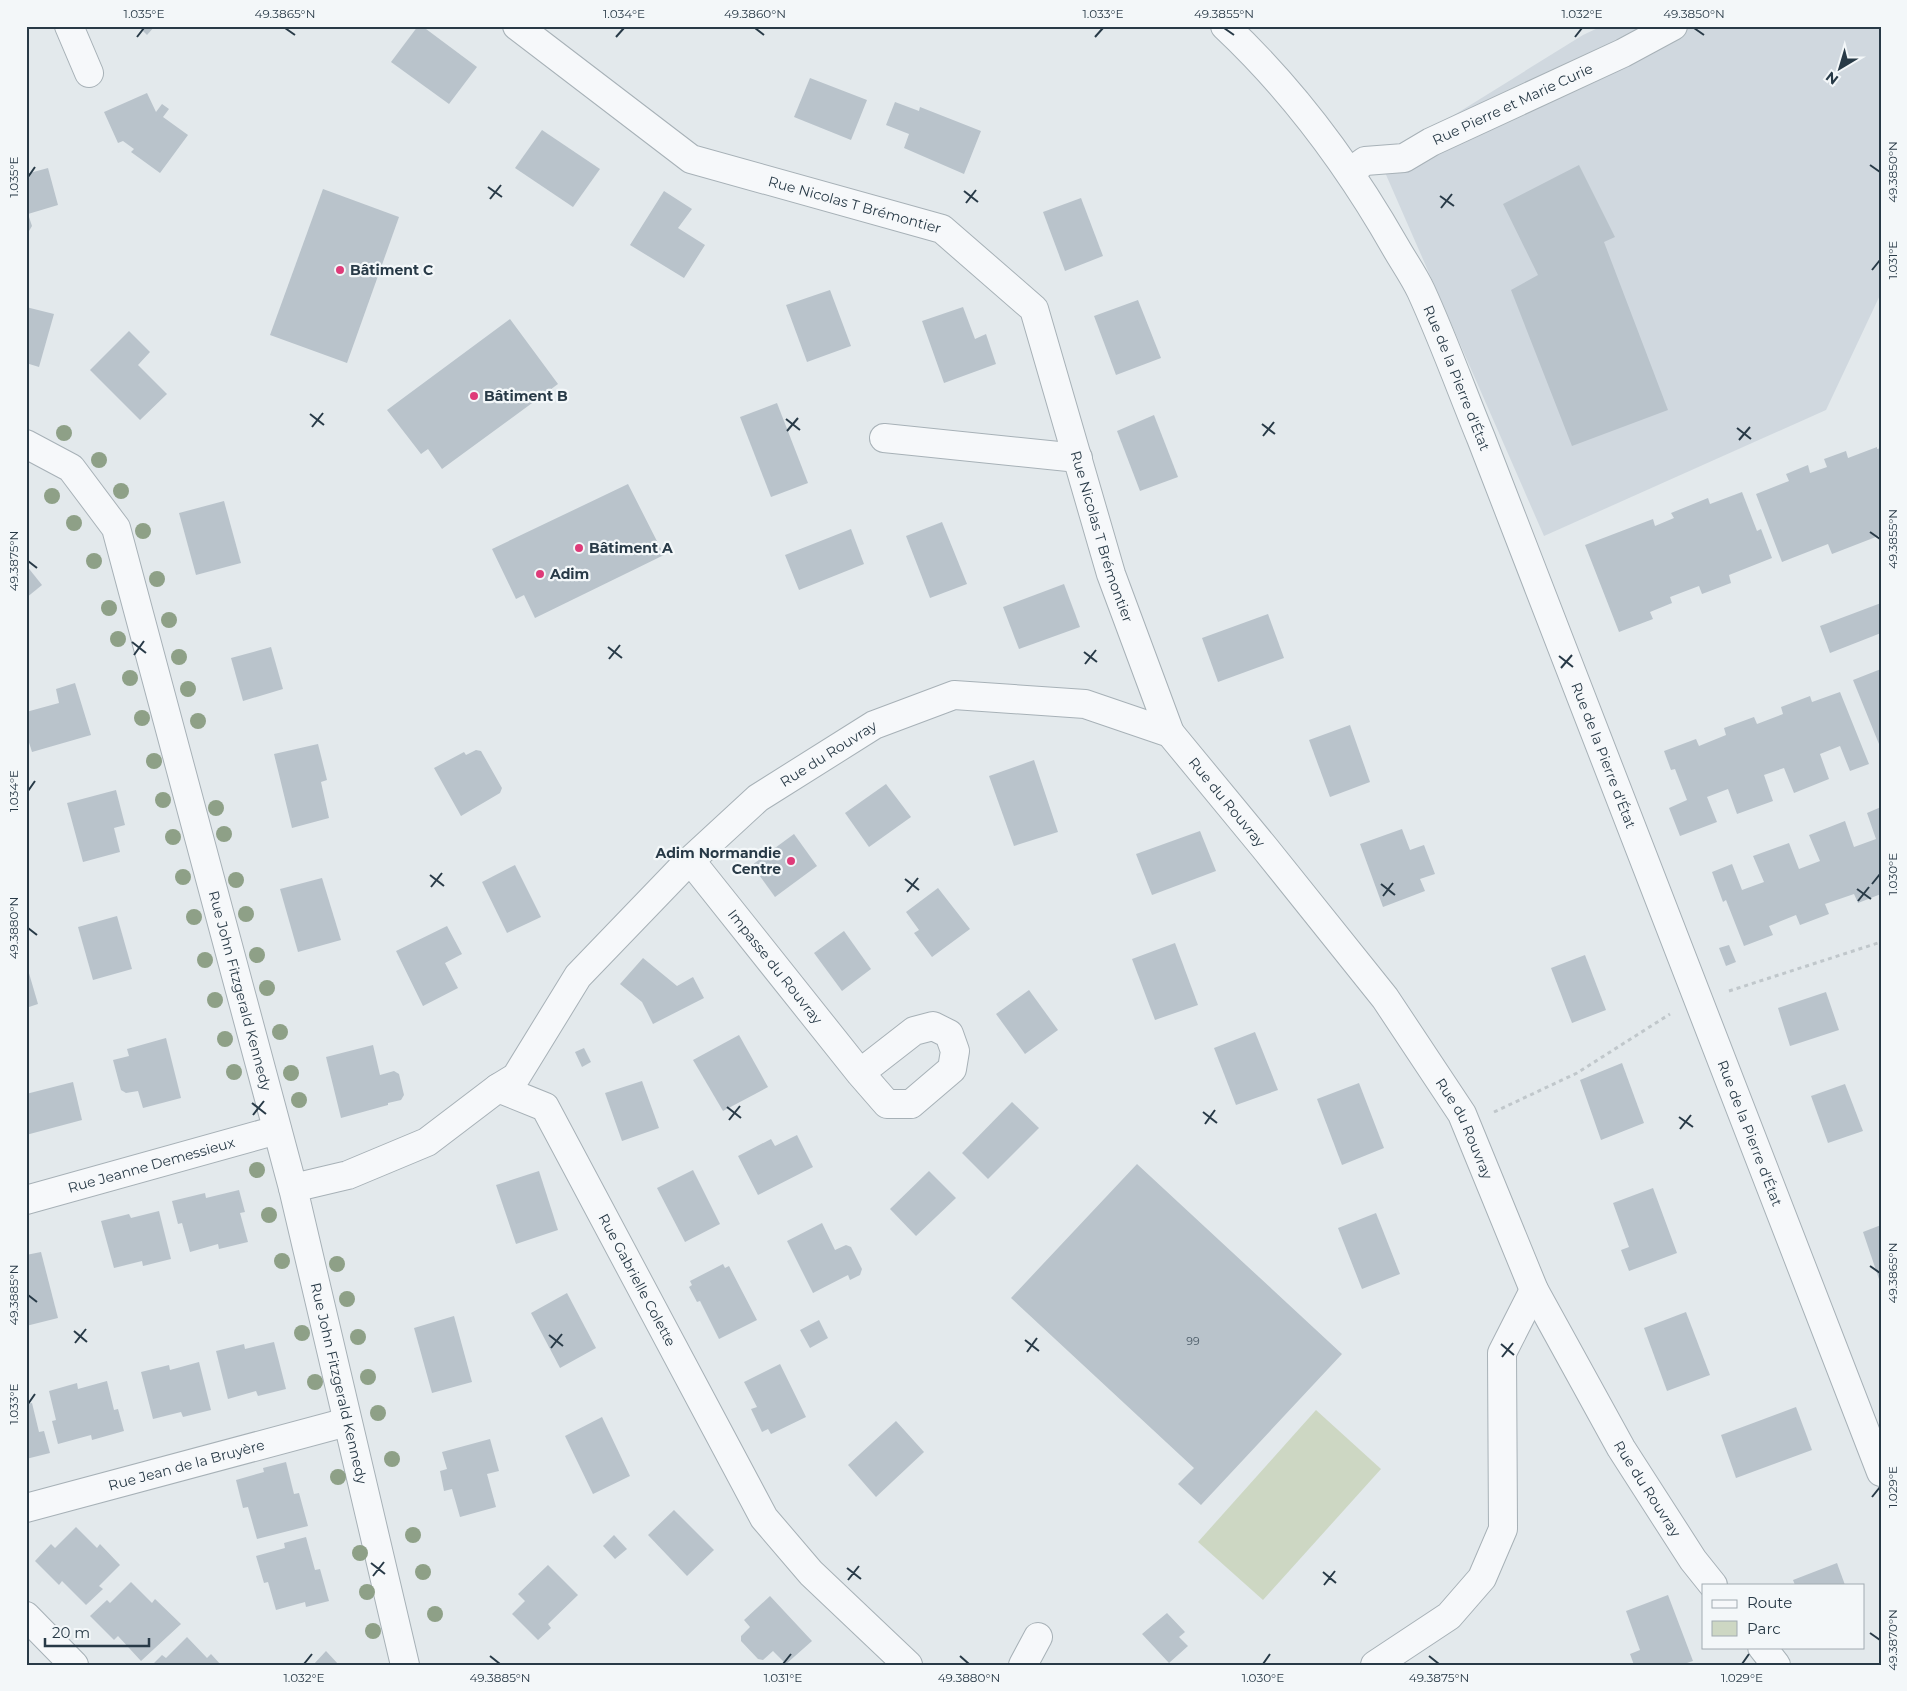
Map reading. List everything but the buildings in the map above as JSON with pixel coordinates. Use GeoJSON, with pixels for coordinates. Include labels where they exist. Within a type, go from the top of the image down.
{"type":"FeatureCollection","features":[{"type":"Feature","properties":{"kind":"street"},"geometry":{"type":"LineString","coordinates":[[69,26],[89,72]]}},
{"type":"Feature","properties":{"kind":"street","name":"Rue Nicolas T Brémontier"},"geometry":{"type":"LineString","coordinates":[[517,26],[691,159],[942,229],[1034,309],[1111,574],[1170,733]]}},
{"type":"Feature","properties":{"kind":"street","name":"Rue de la Pierre d'État"},"geometry":{"type":"LineString","coordinates":[[1225,26],[1262,64],[1292,99],[1350,172],[1387,231],[1420,290],[1481,438],[1881,1472]]}},
{"type":"Feature","properties":{"kind":"street","name":"Rue Pierre et Marie Curie"},"geometry":{"type":"LineString","coordinates":[[1350,172],[1365,161],[1404,158],[1431,142],[1623,53],[1673,26]]}},
{"type":"Feature","properties":{"kind":"street"},"geometry":{"type":"LineString","coordinates":[[884,438],[1078,458]]}},
{"type":"Feature","properties":{"kind":"street","name":"Rue John Fitzgerald Kennedy"},"geometry":{"type":"LineString","coordinates":[[26,444],[71,468],[116,528],[294,1188],[347,1422],[395,1614],[405,1665]]}},
{"type":"Feature","properties":{"kind":"street","name":"Rue du Rouvray"},"geometry":{"type":"LineString","coordinates":[[498,1088],[516,1077],[578,976],[691,861],[758,798],[874,725],[954,695],[1085,704],[1170,733],[1385,998],[1462,1114],[1534,1290],[1621,1448],[1693,1560],[1712,1584]]}},
{"type":"Feature","properties":{"kind":"street","name":"Impasse du Rouvray"},"geometry":{"type":"LineString","coordinates":[[691,861],[860,1073]]}},
{"type":"Feature","properties":{"kind":"street"},"geometry":{"type":"LineString","coordinates":[[294,1188],[348,1175],[427,1142],[498,1088]]}},
{"type":"Feature","properties":{"kind":"street","name":"Rue Gabrielle Colette"},"geometry":{"type":"LineString","coordinates":[[498,1088],[545,1107],[764,1518],[811,1573],[908,1665]]}},
{"type":"Feature","properties":{"kind":"street","name":"Rue Jeanne Demessieux"},"geometry":{"type":"LineString","coordinates":[[26,1200],[277,1130]]}},
{"type":"Feature","properties":{"kind":"street"},"geometry":{"type":"LineString","coordinates":[[1375,1665],[1449,1616],[1482,1578],[1503,1529],[1502,1353],[1534,1290]]}},
{"type":"Feature","properties":{"kind":"street","name":"Rue Jean de la Bruyère"},"geometry":{"type":"LineString","coordinates":[[26,1508],[347,1422]]}},
{"type":"Feature","properties":{"kind":"street"},"geometry":{"type":"LineString","coordinates":[[26,1616],[74,1665]]}},
{"type":"Feature","properties":{"kind":"street"},"geometry":{"type":"LineString","coordinates":[[1023,1665],[1038,1636]]}},
{"type":"Feature","properties":{"kind":"street"},"geometry":{"type":"LineString","coordinates":[[1763,1648],[1776,1665]]}},
{"type":"Feature","properties":{"kind":"shaded area"},"geometry":{"type":"Polygon","coordinates":[[[1602,26],[1881,26],[1881,293],[1826,410],[1544,536],[1380,161],[1583,35],[1602,26]]]}},
{"type":"Feature","properties":{"kind":"green space"},"geometry":{"type":"Polygon","coordinates":[[[1316,1410],[1381,1469],[1263,1600],[1198,1542],[1316,1410]]]}},
{"type":"Feature","properties":{"kind":"place","name":"Bâtiment C"},"geometry":{"type":"Point","coordinates":[340,270]}},
{"type":"Feature","properties":{"kind":"place","name":"Bâtiment B"},"geometry":{"type":"Point","coordinates":[474,396]}},
{"type":"Feature","properties":{"kind":"place","name":"Bâtiment A"},"geometry":{"type":"Point","coordinates":[579,548]}},
{"type":"Feature","properties":{"kind":"place","name":"Adim"},"geometry":{"type":"Point","coordinates":[540,574]}},
{"type":"Feature","properties":{"kind":"place","name":"Adim Normandie Centre"},"geometry":{"type":"Point","coordinates":[791,861]}}]}
